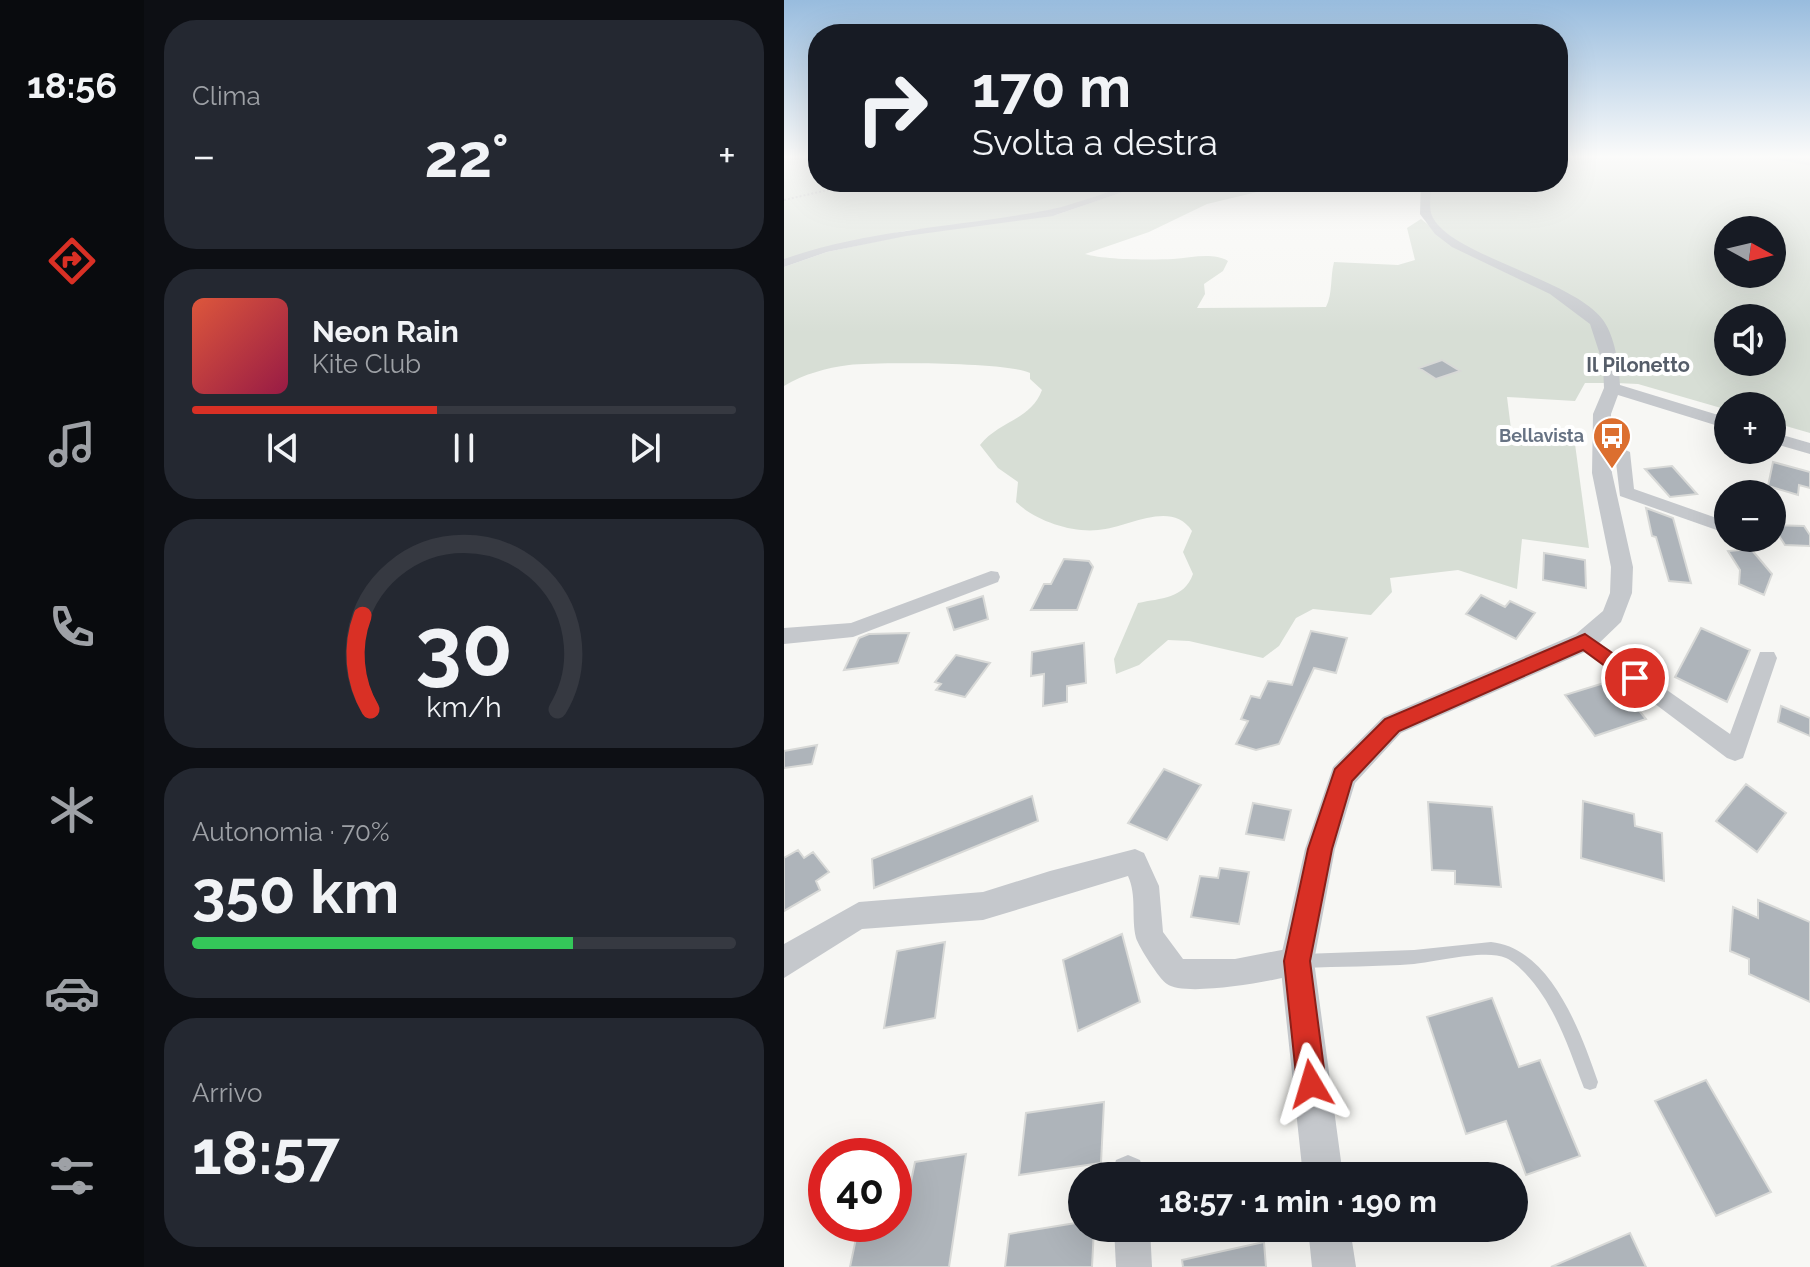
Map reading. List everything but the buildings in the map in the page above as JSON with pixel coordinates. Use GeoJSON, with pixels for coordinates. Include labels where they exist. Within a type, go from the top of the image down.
{"type":"FeatureCollection","features":[{"type":"Feature","properties":{"kind":"street"},"geometry":{"type":"LineString","coordinates":[[784,263],[824,249],[892,235],[1037,215]]}},
{"type":"Feature","properties":{"kind":"street"},"geometry":{"type":"LineString","coordinates":[[1321,1162],[1297,961],[1320,849],[1343,776],[1392,725],[1585,641],[1613,616],[1621,593],[1622,567],[1602,473],[1602,414],[1612,388],[1611,364],[1597,322],[1555,291],[1456,244],[1439,232],[1427,215]]}},
{"type":"Feature","properties":{"kind":"street"},"geometry":{"type":"LineString","coordinates":[[1612,388],[1714,420]]}},
{"type":"Feature","properties":{"kind":"street"},"geometry":{"type":"LineString","coordinates":[[1786,441],[1810,449]]}},
{"type":"Feature","properties":{"kind":"street"},"geometry":{"type":"LineString","coordinates":[[1602,444],[1622,452],[1626,492],[1714,523]]}},
{"type":"Feature","properties":{"kind":"street"},"geometry":{"type":"LineString","coordinates":[[784,636],[853,630],[991,577]]}},
{"type":"Feature","properties":{"kind":"street"},"geometry":{"type":"LineString","coordinates":[[1585,641],[1735,751],[1767,658]]}},
{"type":"Feature","properties":{"kind":"street"},"geometry":{"type":"LineString","coordinates":[[784,964],[790,956],[859,916],[983,906],[1135,862],[1146,886],[1150,937],[1176,974],[1235,973],[1297,961]]}},
{"type":"Feature","properties":{"kind":"street"},"geometry":{"type":"LineString","coordinates":[[1133,1242],[1134,1267]]}},
{"type":"Feature","properties":{"kind":"street"},"geometry":{"type":"LineString","coordinates":[[1331,1242],[1334,1267]]}},
{"type":"Feature","properties":{"kind":"lane"},"geometry":{"type":"LineString","coordinates":[[1297,961],[1417,957],[1481,950],[1510,952],[1541,978],[1580,1049],[1590,1082]]}},
{"type":"Feature","properties":{"kind":"shaded area"},"geometry":{"type":"Polygon","coordinates":[[[784,215],[1026,215],[905,231],[822,248],[784,260],[784,215]]]}},
{"type":"Feature","properties":{"kind":"shaded area"},"geometry":{"type":"Polygon","coordinates":[[[1055,215],[1184,215],[1149,232],[1085,254],[1141,259],[1208,256],[1228,261],[1223,271],[1204,284],[1205,294],[1197,308],[1326,307],[1334,262],[1398,265],[1415,260],[1407,228],[1421,219],[1454,245],[1552,292],[1594,322],[1601,342],[1605,383],[1585,383],[1575,401],[1507,397],[1511,429],[1575,444],[1589,548],[1522,539],[1517,589],[1458,570],[1390,578],[1392,592],[1371,615],[1313,609],[1296,618],[1279,646],[1263,658],[1189,641],[1168,640],[1139,665],[1116,674],[1114,659],[1138,603],[1171,596],[1189,582],[1193,574],[1183,552],[1192,531],[1173,517],[1161,516],[1098,530],[1076,529],[1043,520],[1016,502],[1018,482],[998,468],[980,445],[1037,400],[1042,390],[1030,379],[1030,373],[971,365],[864,364],[824,370],[784,386],[784,267],[827,252],[907,235],[1055,215]]]}},
{"type":"Feature","properties":{"kind":"shaded area"},"geometry":{"type":"Polygon","coordinates":[[[1429,215],[1810,215],[1810,433],[1786,426],[1786,392],[1714,392],[1714,406],[1638,384],[1616,383],[1603,322],[1460,243],[1429,221],[1429,215]]]}},
{"type":"Feature","properties":{"kind":"place","name":"Bellavista"},"geometry":{"type":"Point","coordinates":[1612,470]}},
{"type":"Feature","properties":{"kind":"district","name":"Il Pilonetto"},"geometry":{"type":"Point","coordinates":[1638,365]}},
{"type":"Feature","properties":{"kind":"route"},"geometry":{"type":"LineString","coordinates":[[1311,1084],[1297,961],[1320,849],[1343,776],[1392,725],[1585,641],[1635,678]]}}]}
